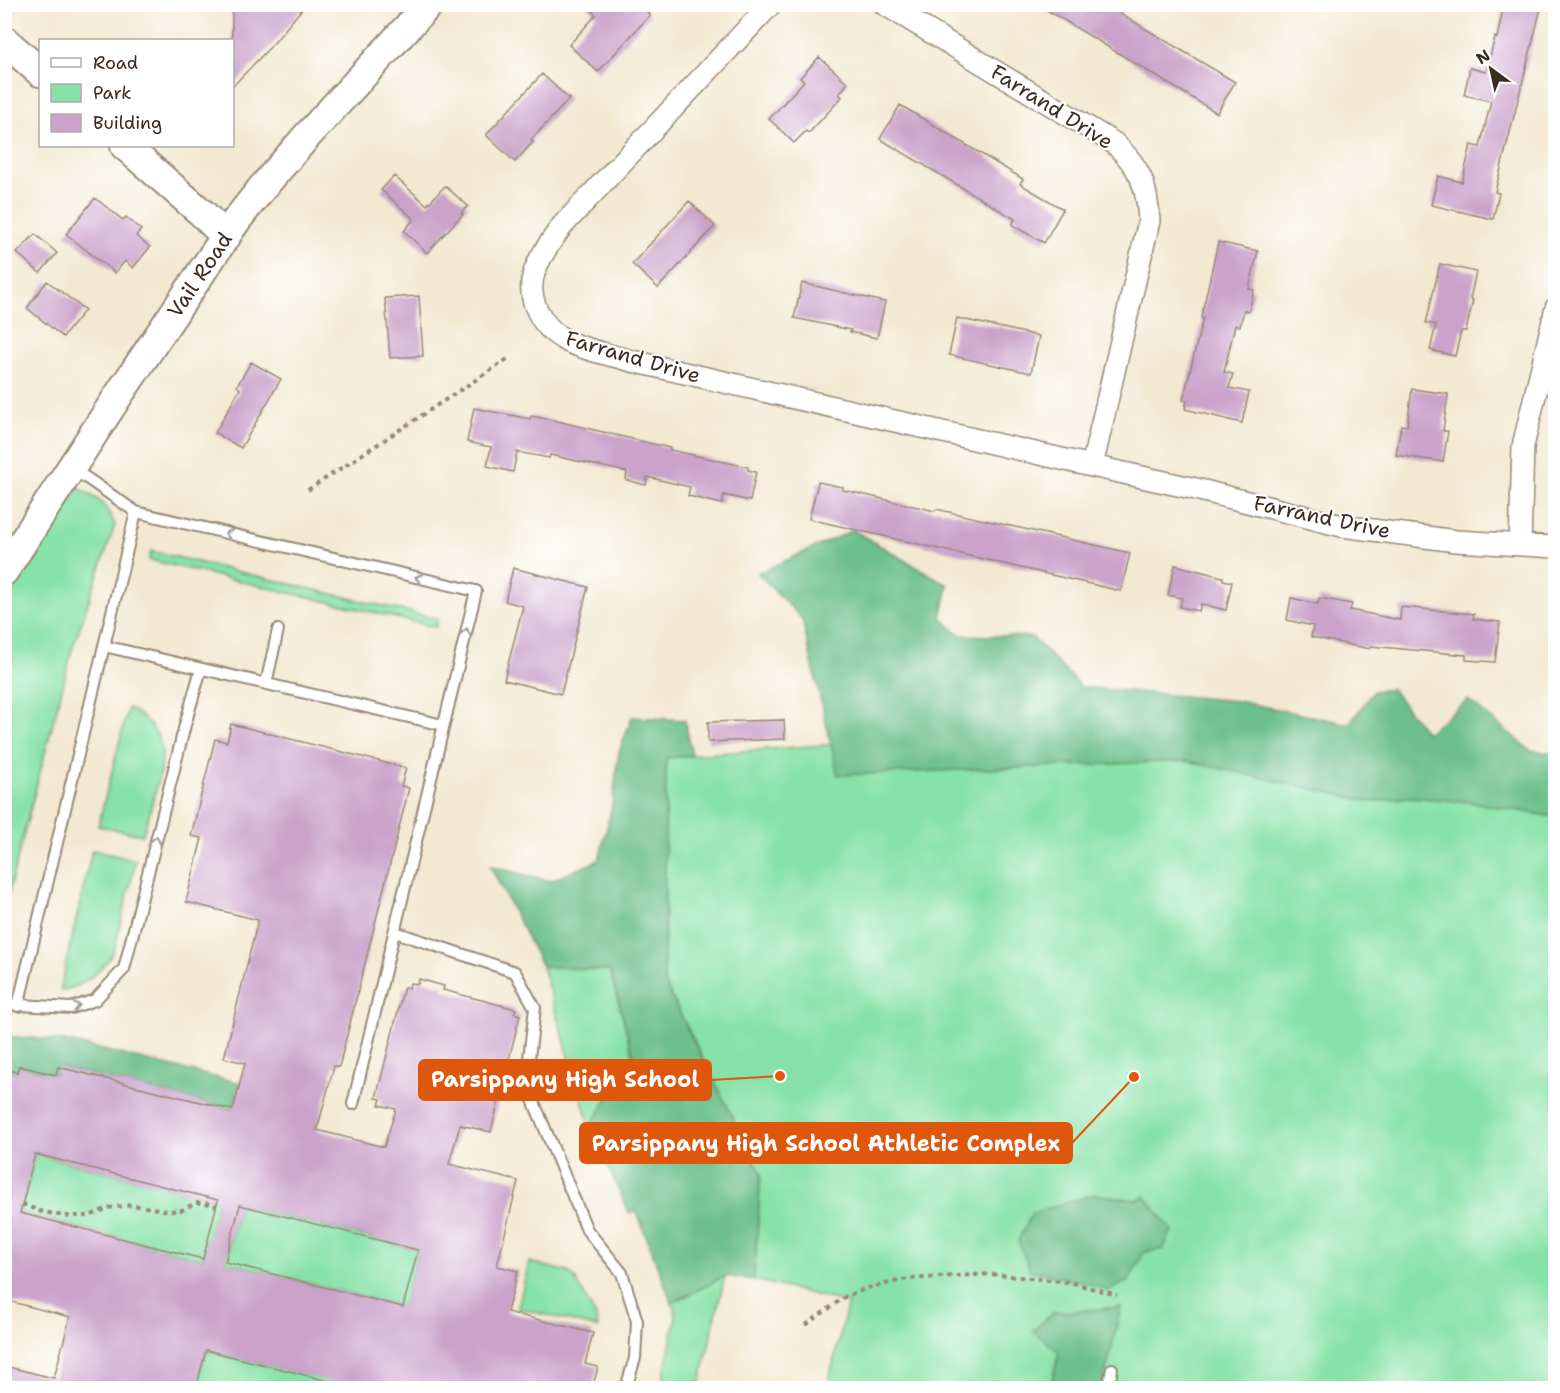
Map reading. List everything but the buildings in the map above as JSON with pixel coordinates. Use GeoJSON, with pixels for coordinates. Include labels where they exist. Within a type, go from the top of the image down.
{"type":"FeatureCollection","features":[{"type":"Feature","properties":{"kind":"street","name":"Vail Road"},"geometry":{"type":"LineString","coordinates":[[4,571],[226,237],[262,188],[429,4]]}},
{"type":"Feature","properties":{"kind":"street","name":"Farrand Drive"},"geometry":{"type":"LineString","coordinates":[[771,4],[562,226],[545,250],[534,271],[532,289],[535,306],[543,322],[555,335],[571,343],[632,361],[1196,489],[1342,526],[1456,541],[1556,547]]}},
{"type":"Feature","properties":{"kind":"street","name":"Farrand Drive"},"geometry":{"type":"LineString","coordinates":[[884,4],[1114,143],[1127,155],[1145,186],[1149,221],[1092,466]]}},
{"type":"Feature","properties":{"kind":"street"},"geometry":{"type":"LineString","coordinates":[[4,40],[39,71]]}},
{"type":"Feature","properties":{"kind":"street"},"geometry":{"type":"LineString","coordinates":[[126,147],[226,237]]}},
{"type":"Feature","properties":{"kind":"street"},"geometry":{"type":"LineString","coordinates":[[1520,545],[1523,446],[1556,308]]}},
{"type":"Feature","properties":{"kind":"lane"},"geometry":{"type":"LineString","coordinates":[[72,468],[136,512],[476,591],[353,1104]]}},
{"type":"Feature","properties":{"kind":"lane"},"geometry":{"type":"LineString","coordinates":[[18,1006],[136,512]]}},
{"type":"Feature","properties":{"kind":"lane"},"geometry":{"type":"LineString","coordinates":[[266,684],[278,630]]}},
{"type":"Feature","properties":{"kind":"lane"},"geometry":{"type":"LineString","coordinates":[[104,646],[444,725]]}},
{"type":"Feature","properties":{"kind":"lane"},"geometry":{"type":"LineString","coordinates":[[4,1004],[71,1008],[95,1000],[124,969],[201,669]]}},
{"type":"Feature","properties":{"kind":"lane"},"geometry":{"type":"LineString","coordinates":[[395,932],[515,972],[536,1008],[526,1083],[587,1230],[622,1274],[637,1321],[635,1358],[626,1389]]}},
{"type":"Feature","properties":{"kind":"lane"},"geometry":{"type":"LineString","coordinates":[[1108,1389],[1112,1369]]}},
{"type":"Feature","properties":{"kind":"path"},"geometry":{"type":"LineString","coordinates":[[308,490],[509,358]]}},
{"type":"Feature","properties":{"kind":"path"},"geometry":{"type":"LineString","coordinates":[[22,1204],[39,1211],[64,1216],[89,1216],[108,1208],[132,1205],[170,1211],[182,1210],[195,1203],[216,1206]]}},
{"type":"Feature","properties":{"kind":"path"},"geometry":{"type":"LineString","coordinates":[[806,1325],[846,1296],[877,1285],[907,1279],[990,1274],[1069,1282],[1117,1295]]}},
{"type":"Feature","properties":{"kind":"green space"},"geometry":{"type":"Polygon","coordinates":[[[78,488],[101,502],[115,525],[72,650],[5,906],[5,600],[78,488]]]}},
{"type":"Feature","properties":{"kind":"green space"},"geometry":{"type":"Polygon","coordinates":[[[853,530],[948,585],[941,618],[961,635],[1032,637],[1081,687],[1237,701],[1349,724],[1374,691],[1392,689],[1426,733],[1468,700],[1530,750],[1555,754],[1555,817],[1469,802],[1410,797],[1372,802],[1186,761],[838,775],[802,619],[758,573],[853,530]]]}},
{"type":"Feature","properties":{"kind":"green space"},"geometry":{"type":"Polygon","coordinates":[[[151,551],[438,619],[436,627],[149,560],[151,551]]]}},
{"type":"Feature","properties":{"kind":"green space"},"geometry":{"type":"Polygon","coordinates":[[[128,708],[150,725],[158,736],[162,749],[159,779],[143,835],[98,826],[128,708]]]}},
{"type":"Feature","properties":{"kind":"green space"},"geometry":{"type":"Polygon","coordinates":[[[632,717],[685,720],[692,756],[666,758],[664,982],[761,1173],[754,1280],[725,1276],[672,1303],[636,1210],[629,1213],[590,1127],[634,1058],[610,971],[542,966],[490,866],[550,881],[599,860],[612,806],[619,752],[632,717]]]}},
{"type":"Feature","properties":{"kind":"green space"},"geometry":{"type":"Polygon","coordinates":[[[1130,722],[1555,763],[1555,1388],[827,1388],[848,1303],[754,1280],[761,1173],[664,982],[666,757],[1130,722]]]}},
{"type":"Feature","properties":{"kind":"green space"},"geometry":{"type":"Polygon","coordinates":[[[92,850],[136,860],[114,951],[91,977],[76,986],[60,990],[92,850]]]}},
{"type":"Feature","properties":{"kind":"green space"},"geometry":{"type":"Polygon","coordinates":[[[542,966],[610,970],[634,1058],[590,1127],[542,966]]]}},
{"type":"Feature","properties":{"kind":"green space"},"geometry":{"type":"Polygon","coordinates":[[[5,1036],[65,1041],[240,1083],[233,1110],[59,1067],[56,1075],[19,1066],[17,1072],[5,1069],[5,1036]]]}},
{"type":"Feature","properties":{"kind":"green space"},"geometry":{"type":"Polygon","coordinates":[[[35,1154],[218,1200],[203,1259],[20,1213],[35,1154]]]}},
{"type":"Feature","properties":{"kind":"green space"},"geometry":{"type":"Polygon","coordinates":[[[1095,1194],[1137,1200],[1145,1196],[1172,1230],[1163,1249],[1144,1252],[1129,1281],[1108,1291],[1086,1283],[1030,1270],[1018,1241],[1032,1213],[1095,1194]]]}},
{"type":"Feature","properties":{"kind":"green space"},"geometry":{"type":"Polygon","coordinates":[[[240,1205],[418,1250],[403,1307],[225,1262],[240,1205]]]}},
{"type":"Feature","properties":{"kind":"green space"},"geometry":{"type":"Polygon","coordinates":[[[529,1262],[568,1272],[575,1278],[596,1317],[598,1328],[518,1308],[529,1262]]]}},
{"type":"Feature","properties":{"kind":"green space"},"geometry":{"type":"Polygon","coordinates":[[[725,1276],[699,1388],[661,1388],[676,1316],[672,1303],[725,1276]]]}},
{"type":"Feature","properties":{"kind":"green space"},"geometry":{"type":"Polygon","coordinates":[[[1121,1307],[1102,1388],[1050,1388],[1059,1352],[1033,1331],[1053,1313],[1121,1307]]]}},
{"type":"Feature","properties":{"kind":"green space"},"geometry":{"type":"Polygon","coordinates":[[[206,1350],[360,1388],[196,1388],[206,1350]]]}},
{"type":"Feature","properties":{"kind":"place","name":"Parsippany High School"},"geometry":{"type":"Point","coordinates":[780,1076]}},
{"type":"Feature","properties":{"kind":"place","name":"Parsippany High School Athletic Complex"},"geometry":{"type":"Point","coordinates":[1134,1077]}}]}
